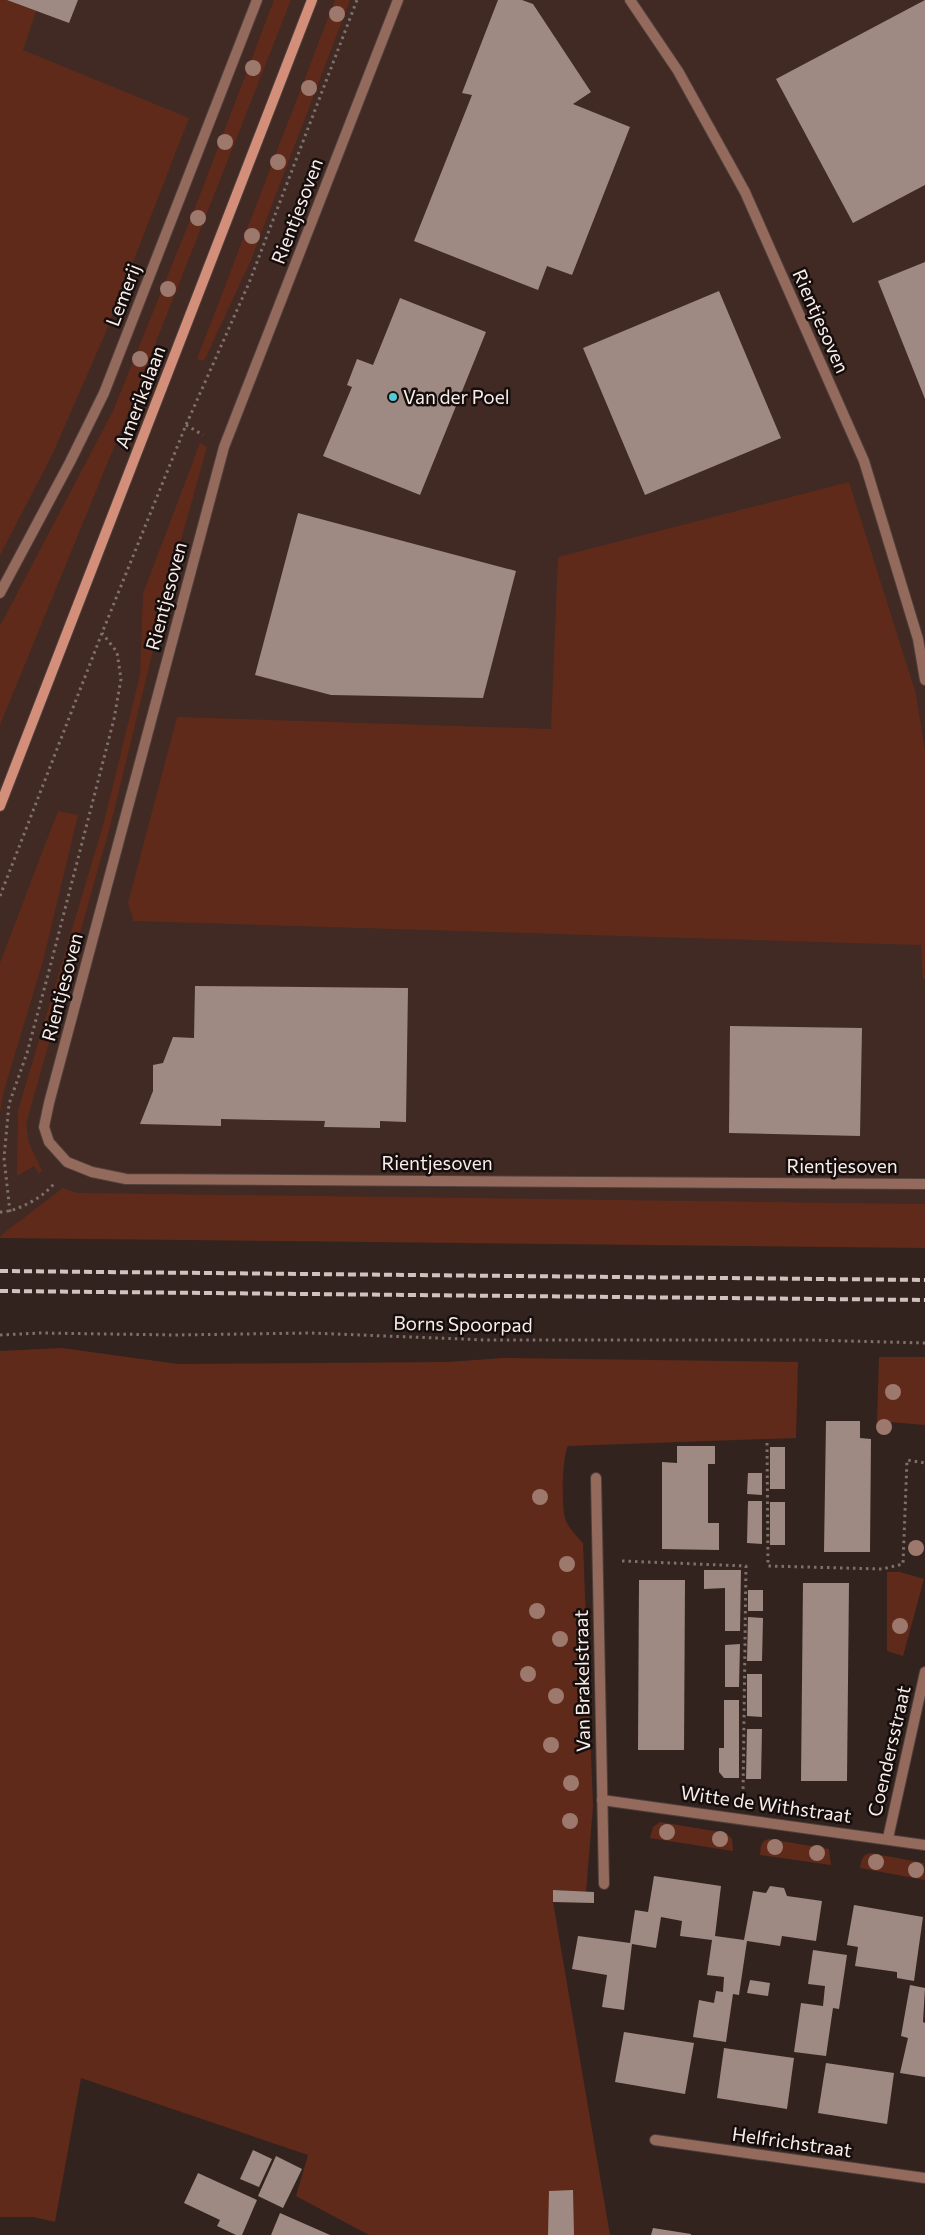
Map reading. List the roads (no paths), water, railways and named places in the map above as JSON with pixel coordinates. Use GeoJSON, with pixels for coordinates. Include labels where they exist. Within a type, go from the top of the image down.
{"type":"FeatureCollection","features":[{"type":"Feature","properties":{"kind":"main road","name":"Amerikalaan"},"geometry":{"type":"LineString","coordinates":[[0,806],[312,0]]}},
{"type":"Feature","properties":{"kind":"street","name":"Lemerij"},"geometry":{"type":"LineString","coordinates":[[0,593],[104,394],[257,0]]}},
{"type":"Feature","properties":{"kind":"street","name":"Rientjesoven"},"geometry":{"type":"LineString","coordinates":[[398,0],[224,447],[48,1111],[44,1127],[49,1142],[67,1162],[92,1172],[126,1179],[925,1184]]}},
{"type":"Feature","properties":{"kind":"street","name":"Rientjesoven"},"geometry":{"type":"LineString","coordinates":[[630,0],[678,72],[745,192],[864,461],[918,639],[925,680]]}},
{"type":"Feature","properties":{"kind":"street","name":"Van Brakelstraat"},"geometry":{"type":"LineString","coordinates":[[596,1478],[604,1884]]}},
{"type":"Feature","properties":{"kind":"street","name":"Coendersstraat"},"geometry":{"type":"LineString","coordinates":[[888,1838],[925,1672]]}},
{"type":"Feature","properties":{"kind":"street","name":"Witte de Withstraat"},"geometry":{"type":"LineString","coordinates":[[602,1800],[888,1838],[925,1845]]}},
{"type":"Feature","properties":{"kind":"street","name":"Helfrichstraat"},"geometry":{"type":"LineString","coordinates":[[655,2140],[925,2178]]}},
{"type":"Feature","properties":{"kind":"railway"},"geometry":{"type":"LineString","coordinates":[[0,1271],[925,1280]]}},
{"type":"Feature","properties":{"kind":"railway"},"geometry":{"type":"LineString","coordinates":[[0,1291],[925,1300]]}},
{"type":"Feature","properties":{"kind":"place","name":"Van der Poel"},"geometry":{"type":"Point","coordinates":[393,397]}}]}
